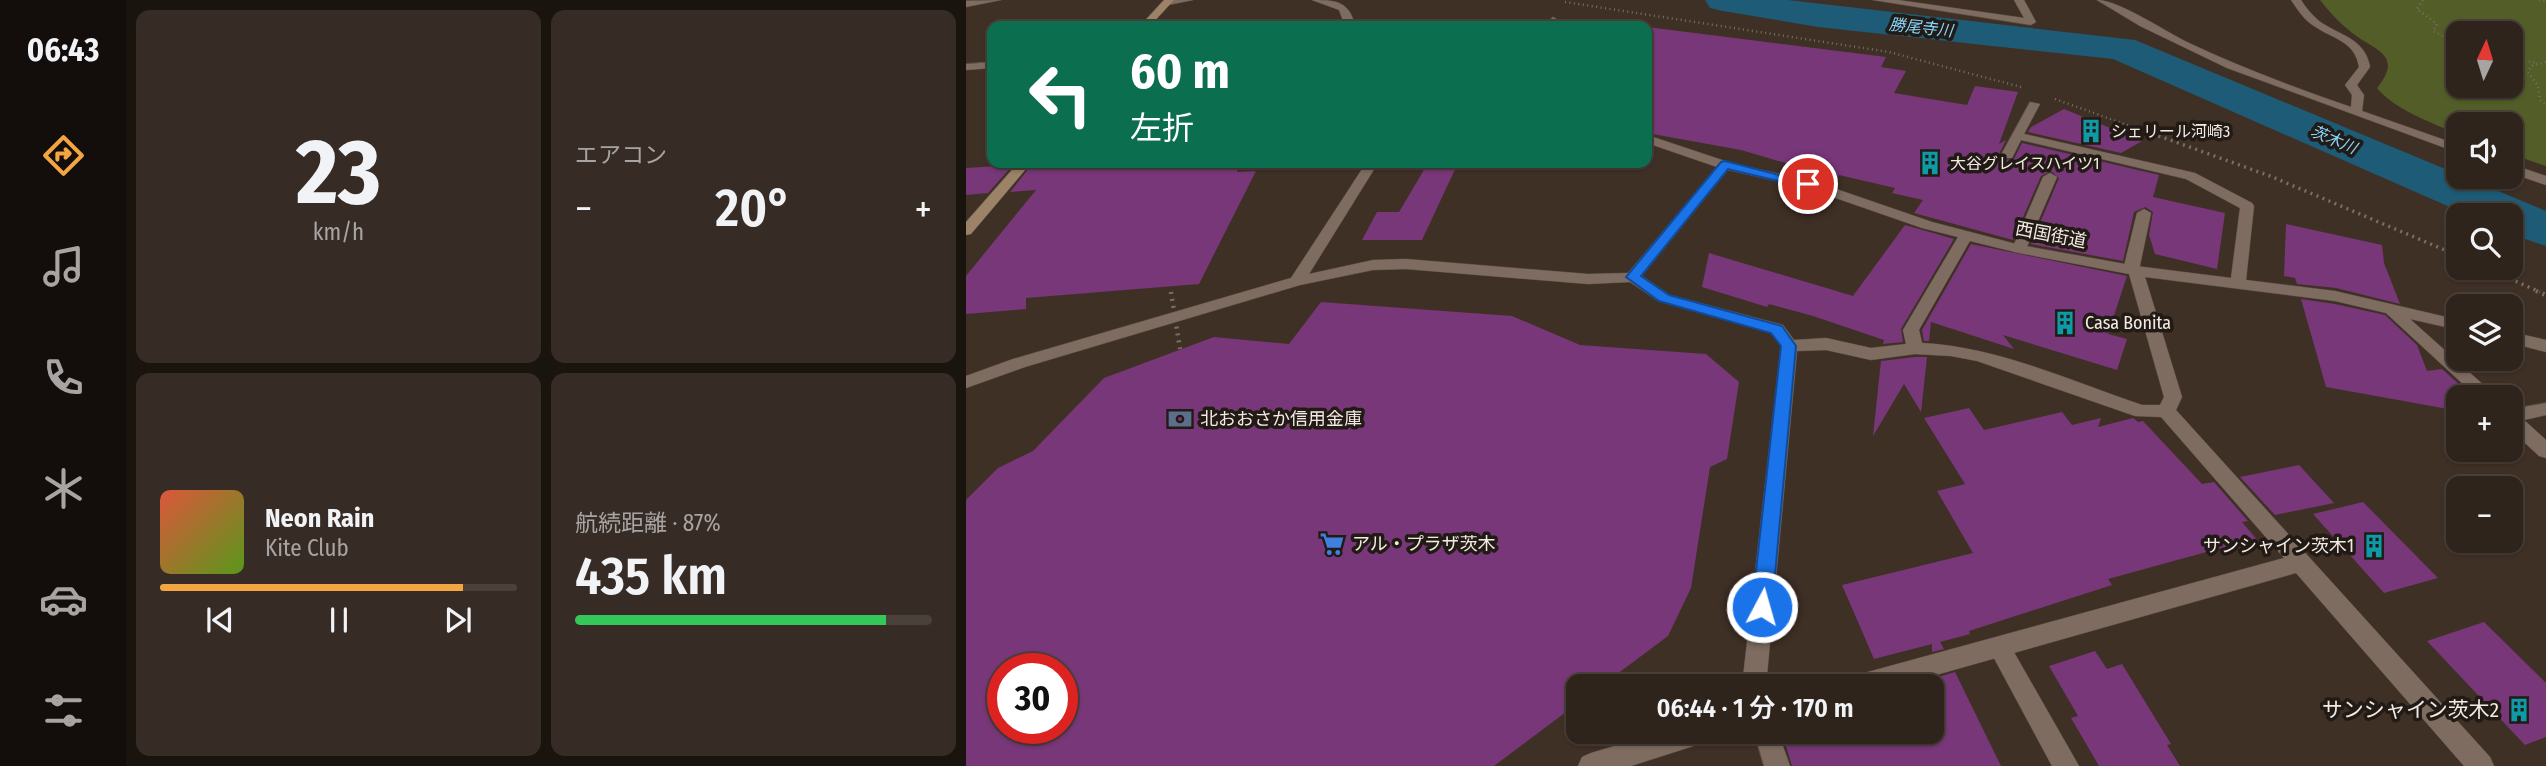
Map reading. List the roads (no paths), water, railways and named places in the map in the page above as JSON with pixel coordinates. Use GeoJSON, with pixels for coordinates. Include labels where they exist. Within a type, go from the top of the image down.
{"type":"FeatureCollection","features":[{"type":"Feature","properties":{"kind":"main road"},"geometry":{"type":"LineString","coordinates":[[1150,21],[1169,1]]}},
{"type":"Feature","properties":{"kind":"main road"},"geometry":{"type":"LineString","coordinates":[[966,231],[1021,168]]}},
{"type":"Feature","properties":{"kind":"street"},"geometry":{"type":"LineString","coordinates":[[966,4],[996,0]]}},
{"type":"Feature","properties":{"kind":"street"},"geometry":{"type":"LineString","coordinates":[[1169,1],[1188,0]]}},
{"type":"Feature","properties":{"kind":"street"},"geometry":{"type":"LineString","coordinates":[[1317,0],[1341,6],[1347,12],[1348,21]]}},
{"type":"Feature","properties":{"kind":"street"},"geometry":{"type":"LineString","coordinates":[[1878,0],[2031,22],[2019,0]]}},
{"type":"Feature","properties":{"kind":"street"},"geometry":{"type":"LineString","coordinates":[[2102,0],[2146,27],[2205,55],[2446,144]]}},
{"type":"Feature","properties":{"kind":"street"},"geometry":{"type":"LineString","coordinates":[[2296,0],[2318,24],[2354,43],[2365,56],[2365,67],[2351,85],[2358,95],[2356,111]]}},
{"type":"Feature","properties":{"kind":"street"},"geometry":{"type":"LineString","coordinates":[[966,67],[987,65]]}},
{"type":"Feature","properties":{"kind":"street"},"geometry":{"type":"LineString","coordinates":[[2007,155],[2034,104]]}},
{"type":"Feature","properties":{"kind":"street"},"geometry":{"type":"LineString","coordinates":[[2018,136],[2190,176],[2247,206],[2238,283]]}},
{"type":"Feature","properties":{"kind":"street","name":"西国街道"},"geometry":{"type":"LineString","coordinates":[[1652,141],[1725,165],[1808,184],[1966,236],[2020,249],[2134,270],[2335,296],[2446,322]]}},
{"type":"Feature","properties":{"kind":"street"},"geometry":{"type":"LineString","coordinates":[[966,382],[1019,363],[1297,281],[1373,265],[1406,264],[1588,279],[1616,280],[1633,277],[1725,165]]}},
{"type":"Feature","properties":{"kind":"street"},"geometry":{"type":"LineString","coordinates":[[1297,281],[1369,168]]}},
{"type":"Feature","properties":{"kind":"street"},"geometry":{"type":"LineString","coordinates":[[2523,172],[2546,181]]}},
{"type":"Feature","properties":{"kind":"street"},"geometry":{"type":"LineString","coordinates":[[2020,249],[2050,177]]}},
{"type":"Feature","properties":{"kind":"street"},"geometry":{"type":"LineString","coordinates":[[2144,213],[2134,270],[2173,397],[2166,411]]}},
{"type":"Feature","properties":{"kind":"street"},"geometry":{"type":"LineString","coordinates":[[1916,348],[1911,330],[1966,236]]}},
{"type":"Feature","properties":{"kind":"street"},"geometry":{"type":"LineString","coordinates":[[1633,277],[1664,298],[1777,329],[1789,346],[1755,674]]}},
{"type":"Feature","properties":{"kind":"street"},"geometry":{"type":"LineString","coordinates":[[2390,310],[2474,385]]}},
{"type":"Feature","properties":{"kind":"street"},"geometry":{"type":"LineString","coordinates":[[2523,340],[2546,346]]}},
{"type":"Feature","properties":{"kind":"street"},"geometry":{"type":"LineString","coordinates":[[1789,346],[1826,344],[1871,354],[1916,348],[1951,350],[1980,356],[2141,411],[2166,411],[2481,766]]}},
{"type":"Feature","properties":{"kind":"street"},"geometry":{"type":"LineString","coordinates":[[2523,414],[2546,409]]}},
{"type":"Feature","properties":{"kind":"street"},"geometry":{"type":"LineString","coordinates":[[2523,429],[2546,451]]}},
{"type":"Feature","properties":{"kind":"street"},"geometry":{"type":"LineString","coordinates":[[1901,674],[2299,563]]}},
{"type":"Feature","properties":{"kind":"street"},"geometry":{"type":"LineString","coordinates":[[1999,647],[2066,766]]}},
{"type":"Feature","properties":{"kind":"street"},"geometry":{"type":"LineString","coordinates":[[1591,766],[1662,744]]}},
{"type":"Feature","properties":{"kind":"street"},"geometry":{"type":"LineString","coordinates":[[1770,744],[1777,766]]}},
{"type":"Feature","properties":{"kind":"waterway","name":"茨木川"},"geometry":{"type":"LineString","coordinates":[[1723,0],[1818,16],[2121,48],[2546,230]]}},
{"type":"Feature","properties":{"kind":"place","name":"シェリール河崎3"},"geometry":{"type":"Point","coordinates":[2091,131]}},
{"type":"Feature","properties":{"kind":"place","name":"大谷グレイスハイツ1"},"geometry":{"type":"Point","coordinates":[1930,163]}},
{"type":"Feature","properties":{"kind":"place","name":"Casa Bonita"},"geometry":{"type":"Point","coordinates":[2065,323]}},
{"type":"Feature","properties":{"kind":"place","name":"北おおさか信用金庫"},"geometry":{"type":"Point","coordinates":[1180,419]}},
{"type":"Feature","properties":{"kind":"place","name":"アル・プラザ茨木"},"geometry":{"type":"Point","coordinates":[1332,544]}},
{"type":"Feature","properties":{"kind":"place","name":"サンシャイン茨木1"},"geometry":{"type":"Point","coordinates":[2374,546]}},
{"type":"Feature","properties":{"kind":"place","name":"サンシャイン茨木2"},"geometry":{"type":"Point","coordinates":[2519,710]}},
{"type":"Feature","properties":{"kind":"water label","name":"勝尾寺川"},"geometry":{"type":"Point","coordinates":[1921,27]}}]}
